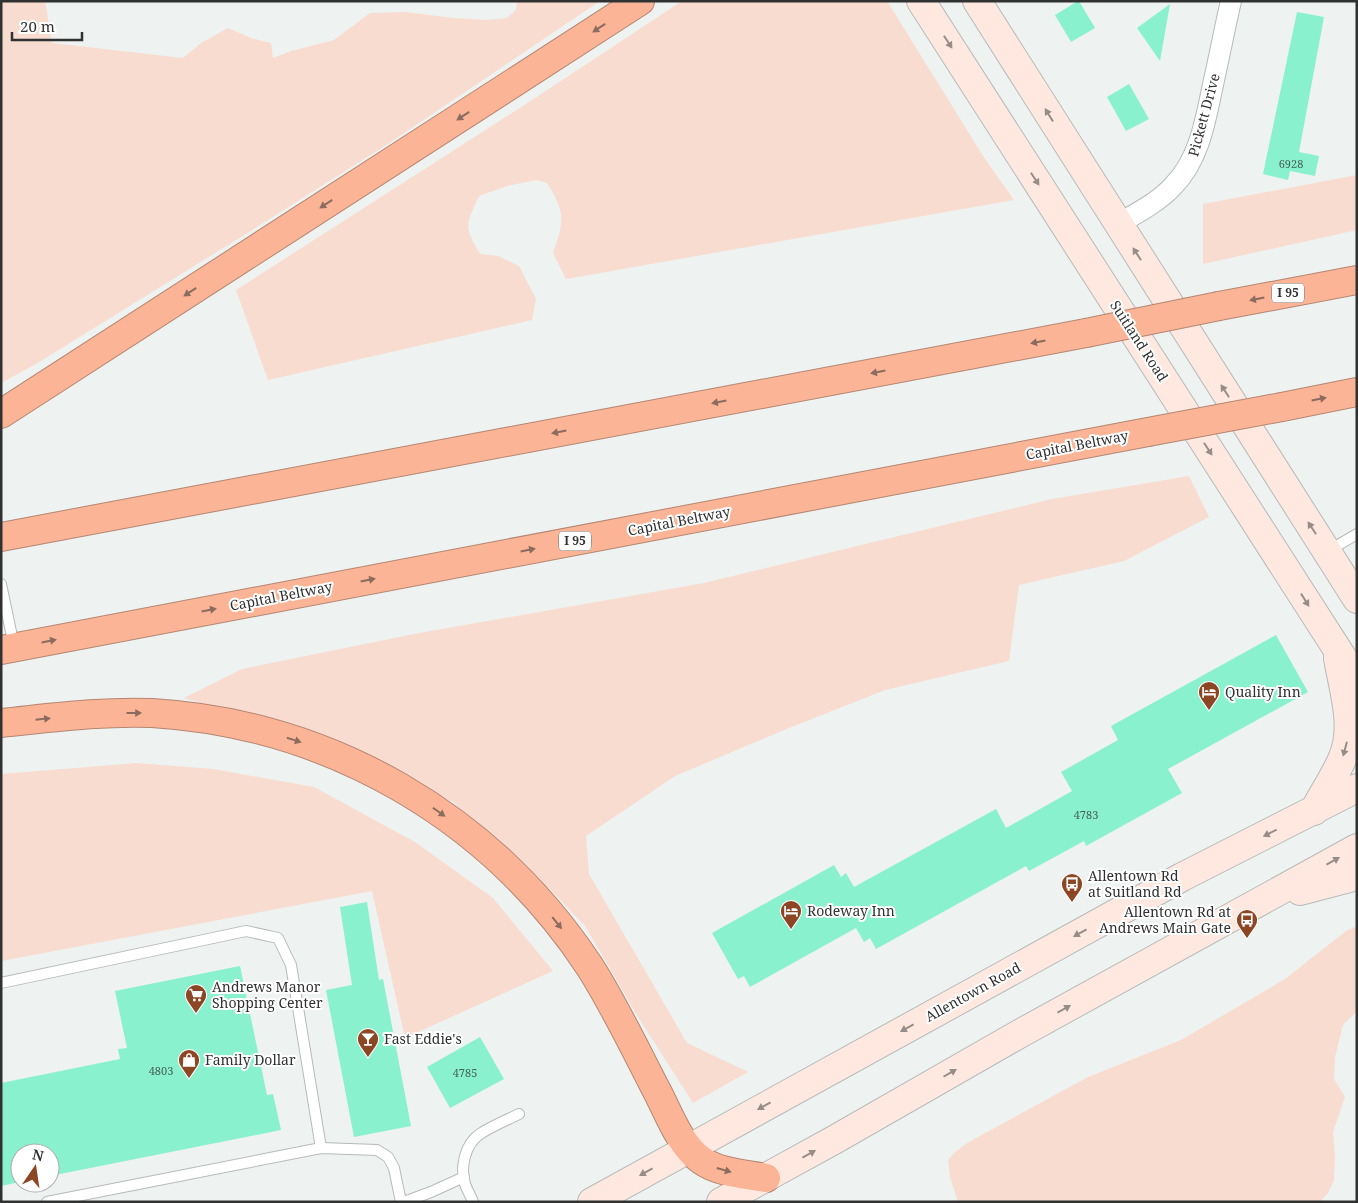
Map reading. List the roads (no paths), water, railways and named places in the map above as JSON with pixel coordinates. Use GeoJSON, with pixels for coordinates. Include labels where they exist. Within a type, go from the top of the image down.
{"type":"FeatureCollection","features":[{"type":"Feature","properties":{"kind":"highway"},"geometry":{"type":"LineString","coordinates":[[1,414],[640,1]]}},
{"type":"Feature","properties":{"kind":"highway","name":"I 95"},"geometry":{"type":"LineString","coordinates":[[1,537],[1086,333],[1357,280]]}},
{"type":"Feature","properties":{"kind":"highway","name":"Capital Beltway"},"geometry":{"type":"LineString","coordinates":[[8,648],[1357,392]]}},
{"type":"Feature","properties":{"kind":"highway"},"geometry":{"type":"LineString","coordinates":[[1,723],[86,714],[119,713],[150,713],[200,719],[249,728],[312,745],[348,760],[403,789],[465,831],[494,855],[522,883],[570,939],[606,994],[688,1148],[708,1164],[735,1173],[766,1178]]}},
{"type":"Feature","properties":{"kind":"main road","name":"Suitland Road"},"geometry":{"type":"LineString","coordinates":[[922,1],[1357,680]]}},
{"type":"Feature","properties":{"kind":"main road"},"geometry":{"type":"LineString","coordinates":[[977,1],[1357,599]]}},
{"type":"Feature","properties":{"kind":"main road"},"geometry":{"type":"LineString","coordinates":[[1314,811],[1343,757],[1347,744],[1348,715],[1336,649]]}},
{"type":"Feature","properties":{"kind":"main road","name":"Allentown Road"},"geometry":{"type":"LineString","coordinates":[[592,1202],[1182,877],[1357,788]]}},
{"type":"Feature","properties":{"kind":"main road"},"geometry":{"type":"LineString","coordinates":[[721,1202],[1021,1033],[1357,848]]}},
{"type":"Feature","properties":{"kind":"main road"},"geometry":{"type":"LineString","coordinates":[[1260,902],[1357,876]]}},
{"type":"Feature","properties":{"kind":"street","name":"Pickett Drive"},"geometry":{"type":"LineString","coordinates":[[1118,224],[1162,196],[1183,175],[1191,162],[1198,146],[1205,119],[1231,1]]}},
{"type":"Feature","properties":{"kind":"lane"},"geometry":{"type":"LineString","coordinates":[[1328,552],[1357,534]]}},
{"type":"Feature","properties":{"kind":"lane"},"geometry":{"type":"LineString","coordinates":[[1,584],[8,648]]}},
{"type":"Feature","properties":{"kind":"lane"},"geometry":{"type":"LineString","coordinates":[[1,983],[246,931],[278,938],[291,965],[320,1148]]}},
{"type":"Feature","properties":{"kind":"lane"},"geometry":{"type":"LineString","coordinates":[[474,1202],[465,1185],[464,1165],[466,1151],[472,1141],[480,1134],[519,1114]]}},
{"type":"Feature","properties":{"kind":"lane"},"geometry":{"type":"LineString","coordinates":[[47,1202],[320,1148],[377,1150],[388,1157],[394,1168],[403,1202],[464,1177]]}},
{"type":"Feature","properties":{"kind":"place","name":"Quality Inn"},"geometry":{"type":"Point","coordinates":[1209,711]}},
{"type":"Feature","properties":{"kind":"place","name":"Allentown Rd at Suitland Rd"},"geometry":{"type":"Point","coordinates":[1072,903]}},
{"type":"Feature","properties":{"kind":"place","name":"Rodeway Inn"},"geometry":{"type":"Point","coordinates":[791,930]}},
{"type":"Feature","properties":{"kind":"place","name":"Allentown Rd at Andrews Main Gate"},"geometry":{"type":"Point","coordinates":[1247,939]}},
{"type":"Feature","properties":{"kind":"place","name":"Andrews Manor Shopping Center"},"geometry":{"type":"Point","coordinates":[196,1014]}},
{"type":"Feature","properties":{"kind":"place","name":"Fast Eddie's"},"geometry":{"type":"Point","coordinates":[368,1058]}},
{"type":"Feature","properties":{"kind":"place","name":"Family Dollar"},"geometry":{"type":"Point","coordinates":[189,1079]}}]}
